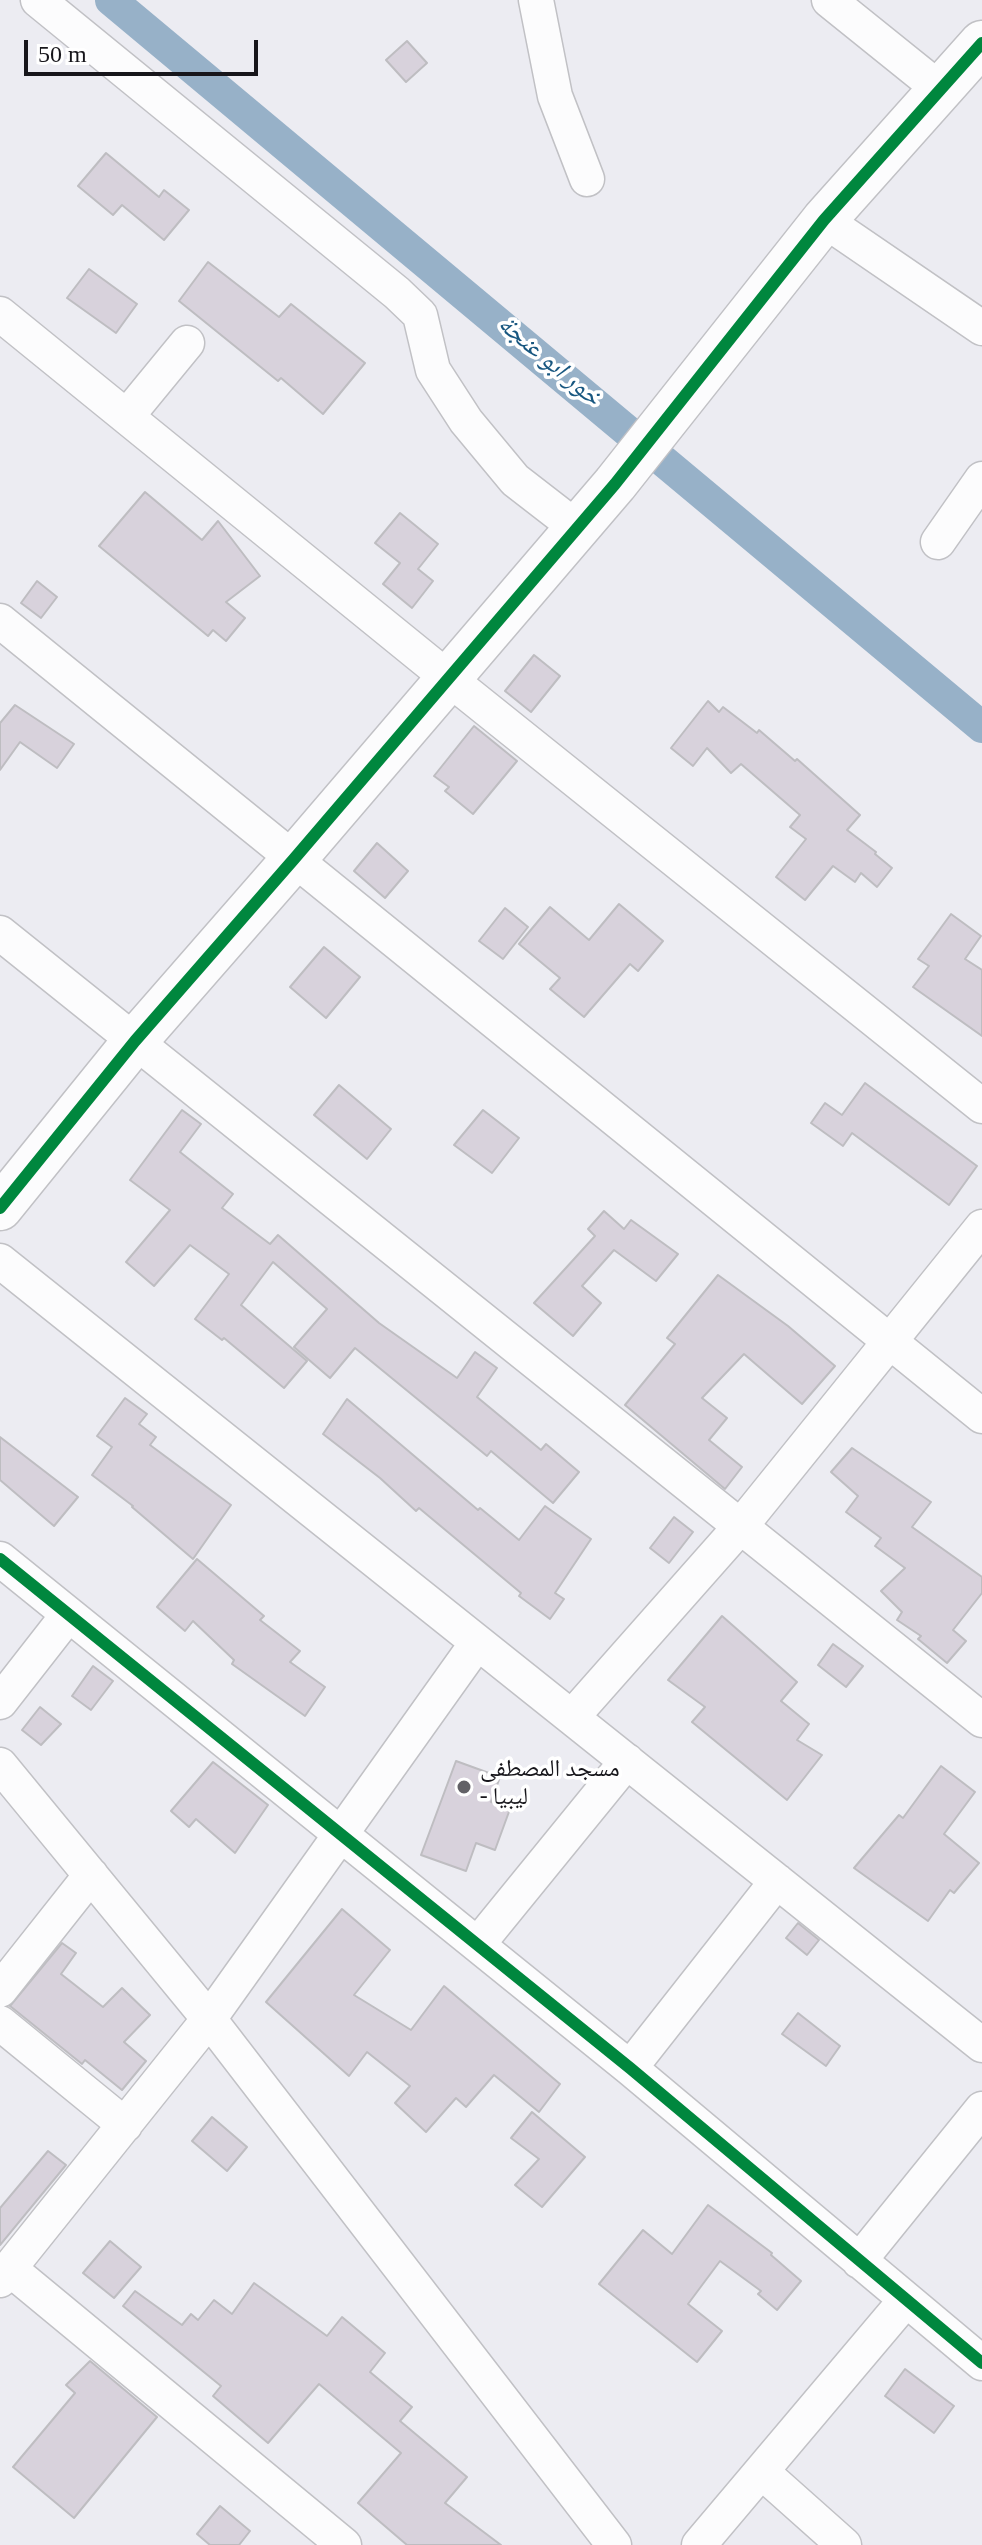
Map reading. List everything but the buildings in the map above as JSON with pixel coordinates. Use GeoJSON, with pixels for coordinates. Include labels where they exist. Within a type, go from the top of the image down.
{"type":"FeatureCollection","features":[{"type":"Feature","properties":{"kind":"street"},"geometry":{"type":"LineString","coordinates":[[38,0],[420,315],[433,370],[466,421],[515,480],[577,528]]}},
{"type":"Feature","properties":{"kind":"street"},"geometry":{"type":"LineString","coordinates":[[536,0],[555,96],[587,179]]}},
{"type":"Feature","properties":{"kind":"street"},"geometry":{"type":"LineString","coordinates":[[829,0],[942,91]]}},
{"type":"Feature","properties":{"kind":"street"},"geometry":{"type":"LineString","coordinates":[[0,1208],[135,1041],[615,484],[824,220],[982,43]]}},
{"type":"Feature","properties":{"kind":"street"},"geometry":{"type":"LineString","coordinates":[[824,220],[982,328]]}},
{"type":"Feature","properties":{"kind":"street"},"geometry":{"type":"LineString","coordinates":[[0,314],[982,1106]]}},
{"type":"Feature","properties":{"kind":"street"},"geometry":{"type":"LineString","coordinates":[[127,416],[187,343]]}},
{"type":"Feature","properties":{"kind":"street"},"geometry":{"type":"LineString","coordinates":[[938,542],[982,479]]}},
{"type":"Feature","properties":{"kind":"street"},"geometry":{"type":"LineString","coordinates":[[0,621],[982,1416]]}},
{"type":"Feature","properties":{"kind":"street"},"geometry":{"type":"LineString","coordinates":[[0,933],[982,1720]]}},
{"type":"Feature","properties":{"kind":"street"},"geometry":{"type":"LineString","coordinates":[[572,1717],[740,1527],[982,1227]]}},
{"type":"Feature","properties":{"kind":"street"},"geometry":{"type":"LineString","coordinates":[[0,1261],[982,2045]]}},
{"type":"Feature","properties":{"kind":"street"},"geometry":{"type":"LineString","coordinates":[[0,1559],[630,2068],[982,2363]]}},
{"type":"Feature","properties":{"kind":"street"},"geometry":{"type":"LineString","coordinates":[[0,1702],[68,1615]]}},
{"type":"Feature","properties":{"kind":"street"},"geometry":{"type":"LineString","coordinates":[[344,2545],[5,2274],[209,2019],[477,1643]]}},
{"type":"Feature","properties":{"kind":"street"},"geometry":{"type":"LineString","coordinates":[[478,1944],[627,1761]]}},
{"type":"Feature","properties":{"kind":"street"},"geometry":{"type":"LineString","coordinates":[[0,1765],[209,2019],[614,2545]]}},
{"type":"Feature","properties":{"kind":"street"},"geometry":{"type":"LineString","coordinates":[[0,1990],[91,1875]]}},
{"type":"Feature","properties":{"kind":"street"},"geometry":{"type":"LineString","coordinates":[[630,2068],[777,1881]]}},
{"type":"Feature","properties":{"kind":"street"},"geometry":{"type":"LineString","coordinates":[[0,2023],[125,2125]]}},
{"type":"Feature","properties":{"kind":"street"},"geometry":{"type":"LineString","coordinates":[[859,2261],[982,2109]]}},
{"type":"Feature","properties":{"kind":"street"},"geometry":{"type":"LineString","coordinates":[[699,2545],[905,2301]]}},
{"type":"Feature","properties":{"kind":"street"},"geometry":{"type":"LineString","coordinates":[[762,2472],[844,2545]]}},
{"type":"Feature","properties":{"kind":"waterway","name":"خور ابو عنجة"},"geometry":{"type":"LineString","coordinates":[[111,0],[982,727]]}},
{"type":"Feature","properties":{"kind":"cycle path"},"geometry":{"type":"LineString","coordinates":[[0,1208],[135,1041],[615,484],[824,220],[982,43]]}},
{"type":"Feature","properties":{"kind":"cycle path"},"geometry":{"type":"LineString","coordinates":[[0,1559],[630,2068],[982,2363]]}},
{"type":"Feature","properties":{"kind":"place","name":"مسجد المصطفى - ليبيا"},"geometry":{"type":"Point","coordinates":[464,1787]}}]}
